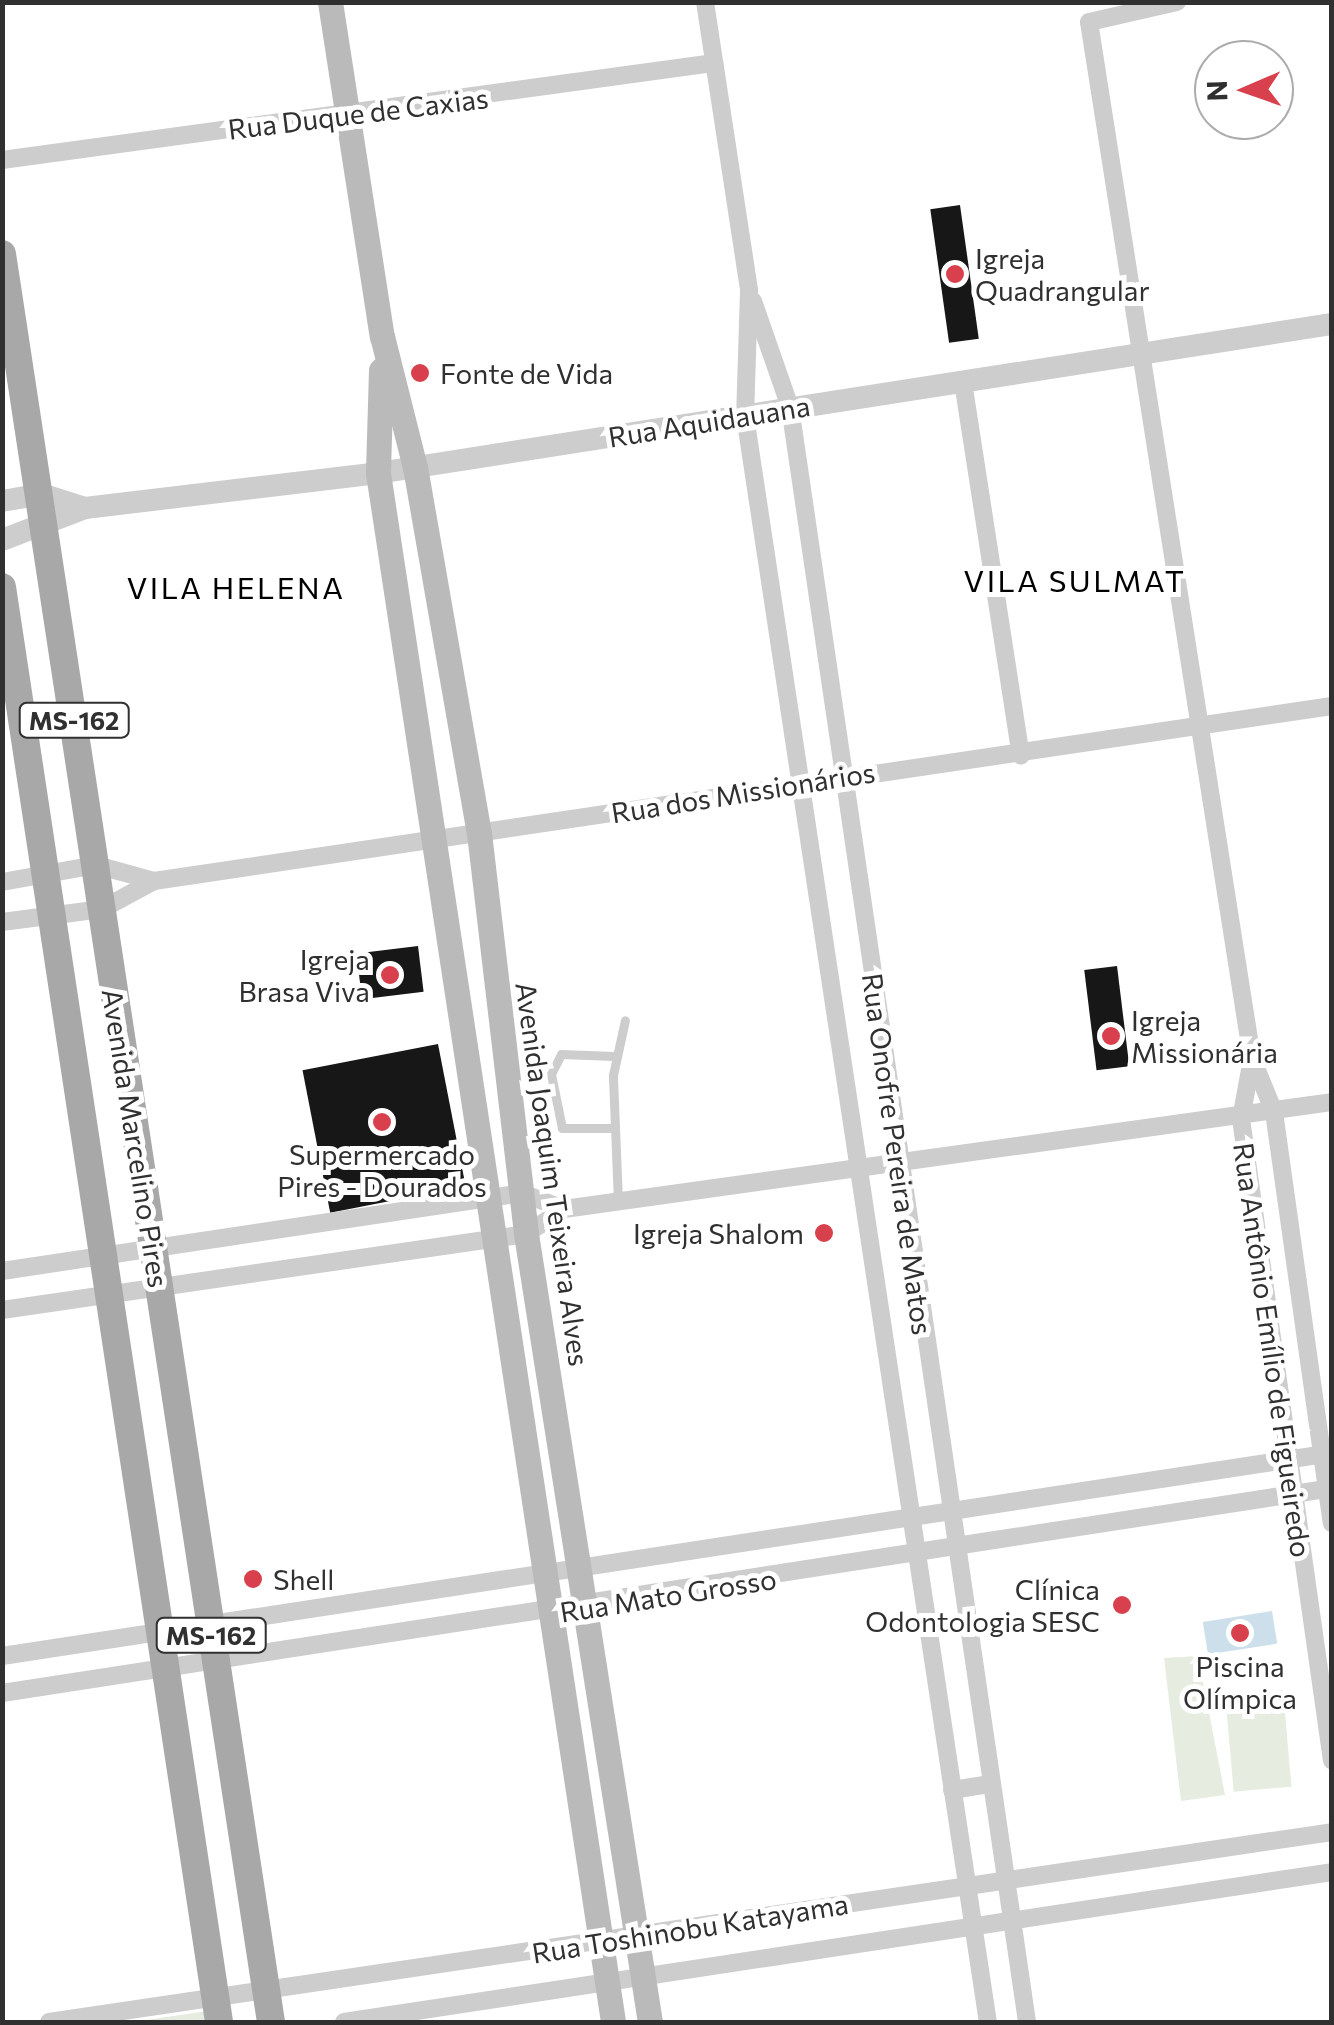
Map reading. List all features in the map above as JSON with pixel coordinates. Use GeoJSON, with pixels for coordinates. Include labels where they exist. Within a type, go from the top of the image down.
{"type":"FeatureCollection","features":[{"type":"Feature","properties":{"kind":"main road","name":"Avenida Joaquim Teixeira Alves"},"geometry":{"type":"LineString","coordinates":[[330,2],[382,336],[415,467],[479,834],[526,1234],[650,2022]]}},
{"type":"Feature","properties":{"kind":"main road","name":"Avenida Marcelino Pires"},"geometry":{"type":"LineString","coordinates":[[2,254],[270,2022]]}},
{"type":"Feature","properties":{"kind":"main road","name":"Avenida Joaquim Teixeira Alves"},"geometry":{"type":"LineString","coordinates":[[382,336],[378,473],[438,839],[614,2022]]}},
{"type":"Feature","properties":{"kind":"main road","name":"Avenida Marcelino Pires"},"geometry":{"type":"LineString","coordinates":[[2,587],[218,2011]]}},
{"type":"Feature","properties":{"kind":"street","name":"Rua Onofre Pereira de Matos"},"geometry":{"type":"LineString","coordinates":[[705,2],[749,291],[746,416],[806,780],[988,2022]]}},
{"type":"Feature","properties":{"kind":"street","name":"Rua Antônio Emílio de Figueiredo"},"geometry":{"type":"LineString","coordinates":[[1178,2],[1090,22],[1148,356],[1252,1058],[1274,1112],[1327,1454],[1332,1522]]}},
{"type":"Feature","properties":{"kind":"street","name":"Rua Duque de Caxias"},"geometry":{"type":"LineString","coordinates":[[2,160],[714,63]]}},
{"type":"Feature","properties":{"kind":"street","name":"Rua Onofre Pereira de Matos"},"geometry":{"type":"LineString","coordinates":[[749,291],[790,407],[954,1548],[1027,2022]]}},
{"type":"Feature","properties":{"kind":"street","name":"Rua Aquidauana"},"geometry":{"type":"LineString","coordinates":[[2,540],[46,530],[85,508],[378,473],[790,407],[1148,356],[1332,324]]}},
{"type":"Feature","properties":{"kind":"street"},"geometry":{"type":"LineString","coordinates":[[962,382],[1021,756]]}},
{"type":"Feature","properties":{"kind":"street","name":"Rua Aquidauana"},"geometry":{"type":"LineString","coordinates":[[2,500],[41,494],[85,508]]}},
{"type":"Feature","properties":{"kind":"street","name":"Rua dos Missionários"},"geometry":{"type":"LineString","coordinates":[[2,922],[102,909],[154,881],[479,834],[844,774],[1021,756],[1332,706]]}},
{"type":"Feature","properties":{"kind":"street","name":"Rua dos Missionários"},"geometry":{"type":"LineString","coordinates":[[2,882],[96,866],[154,881]]}},
{"type":"Feature","properties":{"kind":"street","name":"Rua Antônio Emílio de Figueiredo"},"geometry":{"type":"LineString","coordinates":[[1252,1058],[1241,1119],[1291,1494],[1332,1762]]}},
{"type":"Feature","properties":{"kind":"street"},"geometry":{"type":"LineString","coordinates":[[2,1310],[158,1283],[526,1234],[564,1209],[1241,1119],[1332,1102]]}},
{"type":"Feature","properties":{"kind":"street"},"geometry":{"type":"LineString","coordinates":[[2,1271],[522,1192],[564,1209]]}},
{"type":"Feature","properties":{"kind":"street","name":"Rua Mato Grosso"},"geometry":{"type":"LineString","coordinates":[[2,1656],[580,1572],[1327,1454]]}},
{"type":"Feature","properties":{"kind":"street","name":"Rua Mato Grosso"},"geometry":{"type":"LineString","coordinates":[[2,1693],[586,1608],[1329,1488]]}},
{"type":"Feature","properties":{"kind":"street"},"geometry":{"type":"LineString","coordinates":[[952,1790],[990,1784]]}},
{"type":"Feature","properties":{"kind":"street","name":"Rua Toshinobu Katayama"},"geometry":{"type":"LineString","coordinates":[[49,2022],[218,2011],[266,1992],[1332,1832]]}},
{"type":"Feature","properties":{"kind":"street","name":"Rua Toshinobu Katayama"},"geometry":{"type":"LineString","coordinates":[[344,2022],[1332,1872]]}},
{"type":"Feature","properties":{"kind":"lane"},"geometry":{"type":"LineString","coordinates":[[618,1202],[614,1056],[624,1020]]}},
{"type":"Feature","properties":{"kind":"lane"},"geometry":{"type":"LineString","coordinates":[[613,1128],[562,1128],[551,1074],[561,1054],[614,1056]]}},
{"type":"Feature","properties":{"kind":"shaded area"},"geometry":{"type":"Polygon","coordinates":[[[1198,1656],[1225,1795],[1181,1801],[1164,1658],[1198,1656]]]}},
{"type":"Feature","properties":{"kind":"shaded area"},"geometry":{"type":"Polygon","coordinates":[[[1283,1690],[1291,1787],[1234,1792],[1225,1695],[1283,1690]]]}},
{"type":"Feature","properties":{"kind":"shaded area"},"geometry":{"type":"Polygon","coordinates":[[[208,2011],[209,2022],[132,2022],[208,2011]]]}},
{"type":"Feature","properties":{"kind":"water","name":"Piscina Olímpica"},"geometry":{"type":"Polygon","coordinates":[[[1272,1611],[1277,1644],[1208,1655],[1203,1622],[1272,1611]]]}},
{"type":"Feature","properties":{"kind":"building","name":"Igreja Quadrangular"},"geometry":{"type":"Polygon","coordinates":[[[960,205],[979,339],[949,343],[930,209],[960,205]]]}},
{"type":"Feature","properties":{"kind":"building","name":"Igreja Brasa Viva"},"geometry":{"type":"Polygon","coordinates":[[[418,946],[424,992],[362,999],[356,954],[418,946]]]}},
{"type":"Feature","properties":{"kind":"building","name":"Igreja Missionária"},"geometry":{"type":"Polygon","coordinates":[[[1117,966],[1129,1066],[1097,1070],[1084,970],[1117,966]]]}},
{"type":"Feature","properties":{"kind":"building","name":"Supermercado Pires - Dourados"},"geometry":{"type":"Polygon","coordinates":[[[438,1044],[466,1186],[330,1213],[303,1070],[438,1044]]]}},
{"type":"Feature","properties":{"kind":"place","name":"Igreja Quadrangular"},"geometry":{"type":"Point","coordinates":[955,274]}},
{"type":"Feature","properties":{"kind":"place","name":"Fonte de Vida"},"geometry":{"type":"Point","coordinates":[420,373]}},
{"type":"Feature","properties":{"kind":"place","name":"Igreja Brasa Viva"},"geometry":{"type":"Point","coordinates":[390,975]}},
{"type":"Feature","properties":{"kind":"place","name":"Igreja Missionária"},"geometry":{"type":"Point","coordinates":[1111,1036]}},
{"type":"Feature","properties":{"kind":"place","name":"Supermercado Pires - Dourados"},"geometry":{"type":"Point","coordinates":[382,1122]}},
{"type":"Feature","properties":{"kind":"place","name":"Igreja Shalom"},"geometry":{"type":"Point","coordinates":[824,1233]}},
{"type":"Feature","properties":{"kind":"place","name":"Shell"},"geometry":{"type":"Point","coordinates":[253,1579]}},
{"type":"Feature","properties":{"kind":"place","name":"Clínica Odontologia SESC"},"geometry":{"type":"Point","coordinates":[1122,1605]}},
{"type":"Feature","properties":{"kind":"place","name":"Piscina Olímpica"},"geometry":{"type":"Point","coordinates":[1240,1633]}},
{"type":"Feature","properties":{"kind":"district","name":"VILA SULMAT"},"geometry":{"type":"Point","coordinates":[1075,580]}},
{"type":"Feature","properties":{"kind":"district","name":"VILA HELENA"},"geometry":{"type":"Point","coordinates":[236,587]}}]}
